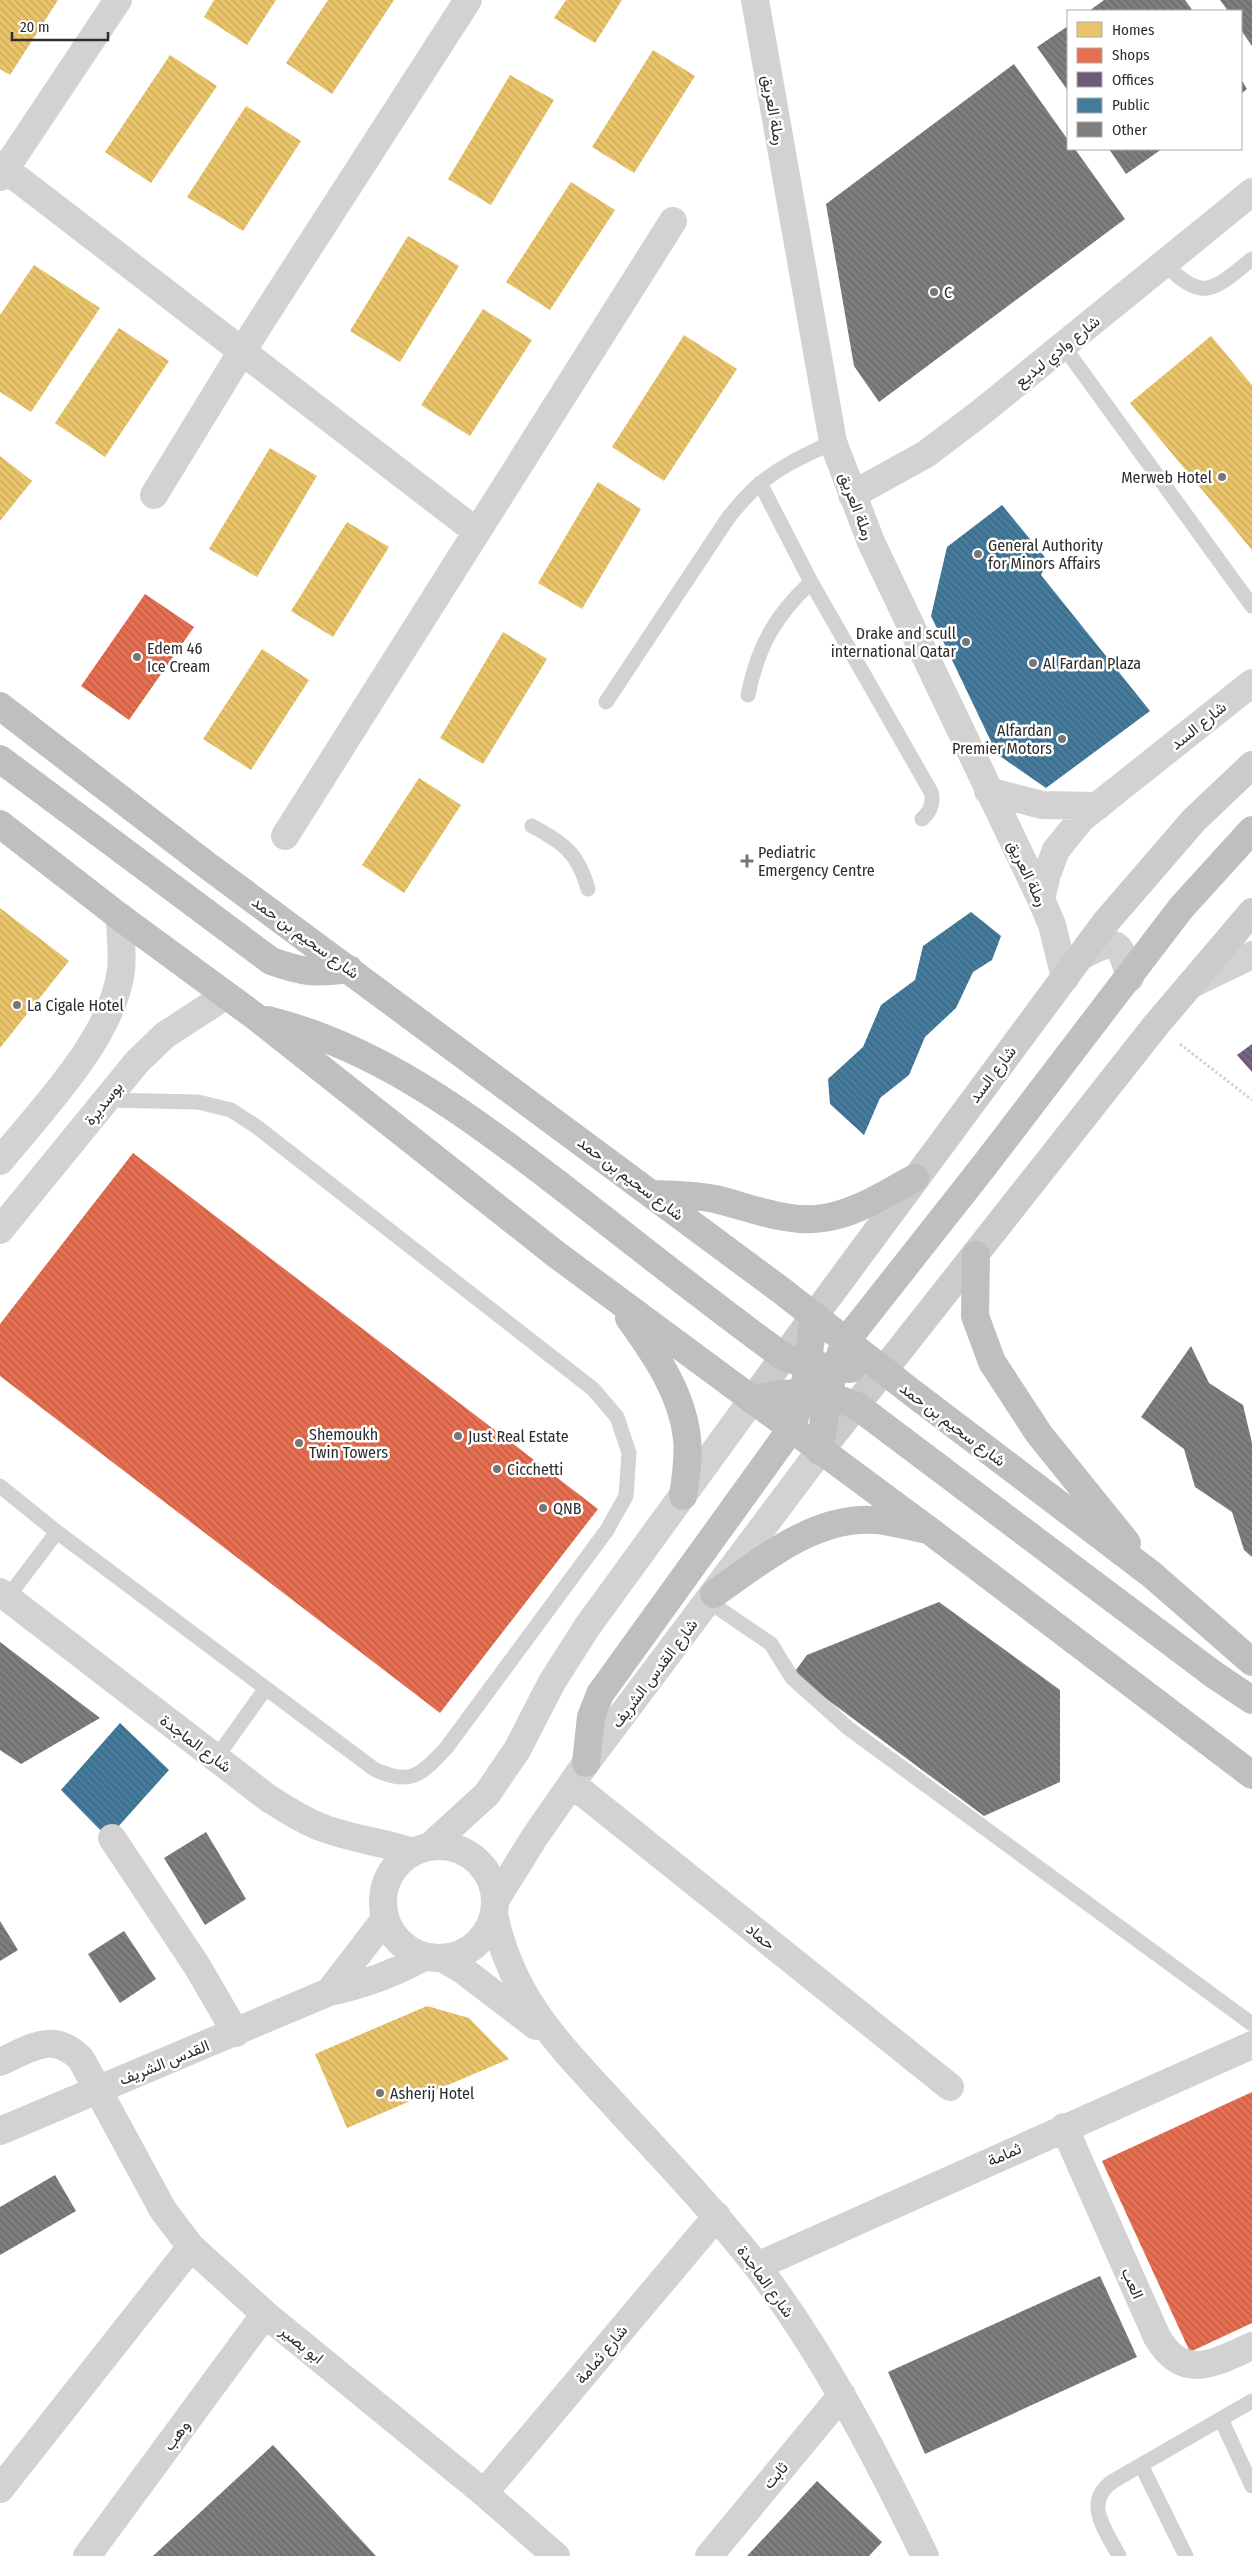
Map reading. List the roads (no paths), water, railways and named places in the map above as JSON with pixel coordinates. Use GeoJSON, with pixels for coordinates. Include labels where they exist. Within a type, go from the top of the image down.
{"type":"FeatureCollection","features":[{"type":"Feature","properties":{"kind":"highway","name":"شارع سحيم بن حمد"},"geometry":{"type":"LineString","coordinates":[[0,706],[208,866],[654,1194],[814,1316],[1151,1574],[1252,1662]]}},
{"type":"Feature","properties":{"kind":"highway"},"geometry":{"type":"LineString","coordinates":[[0,759],[271,961],[300,971],[326,972],[349,969]]}},
{"type":"Feature","properties":{"kind":"highway"},"geometry":{"type":"LineString","coordinates":[[0,824],[225,996],[256,1017],[557,1255],[930,1531],[1252,1775]]}},
{"type":"Feature","properties":{"kind":"highway"},"geometry":{"type":"LineString","coordinates":[[752,1400],[779,1393],[811,1375],[846,1341],[1130,978],[1181,908],[1252,830]]}},
{"type":"Feature","properties":{"kind":"highway"},"geometry":{"type":"LineString","coordinates":[[256,1017],[297,1027],[346,1046],[396,1071],[470,1116],[811,1375],[857,1406],[1213,1674],[1252,1700]]}},
{"type":"Feature","properties":{"kind":"highway"},"geometry":{"type":"LineString","coordinates":[[654,1194],[689,1195],[780,1216],[822,1219],[859,1207],[915,1178]]}},
{"type":"Feature","properties":{"kind":"highway"},"geometry":{"type":"LineString","coordinates":[[976,1255],[976,1316],[992,1362],[1039,1434],[1151,1574]]}},
{"type":"Feature","properties":{"kind":"highway"},"geometry":{"type":"LineString","coordinates":[[613,1297],[660,1364],[682,1412],[688,1439],[683,1496]]}},
{"type":"Feature","properties":{"kind":"highway"},"geometry":{"type":"LineString","coordinates":[[814,1316],[811,1375],[820,1451]]}},
{"type":"Feature","properties":{"kind":"highway"},"geometry":{"type":"LineString","coordinates":[[811,1375],[885,1371]]}},
{"type":"Feature","properties":{"kind":"highway"},"geometry":{"type":"LineString","coordinates":[[579,1774],[591,1718],[600,1694],[790,1429],[811,1375]]}},
{"type":"Feature","properties":{"kind":"highway"},"geometry":{"type":"LineString","coordinates":[[711,1598],[778,1550],[802,1536],[828,1526],[853,1521],[877,1520],[930,1531]]}},
{"type":"Feature","properties":{"kind":"main road","name":"شارع السد"},"geometry":{"type":"LineString","coordinates":[[814,1316],[1104,923],[1194,820],[1252,765]]}},
{"type":"Feature","properties":{"kind":"main road"},"geometry":{"type":"LineString","coordinates":[[820,1451],[1156,1026],[1252,912]]}},
{"type":"Feature","properties":{"kind":"main road"},"geometry":{"type":"LineString","coordinates":[[752,1400],[811,1375]]}},
{"type":"Feature","properties":{"kind":"street"},"geometry":{"type":"LineString","coordinates":[[118,0],[2,170],[242,350],[477,532]]}},
{"type":"Feature","properties":{"kind":"street"},"geometry":{"type":"LineString","coordinates":[[154,494],[242,350],[468,0]]}},
{"type":"Feature","properties":{"kind":"street","name":"رملة العريق"},"geometry":{"type":"LineString","coordinates":[[755,0],[833,442],[852,495],[890,586],[1041,899],[1052,925],[1065,978]]}},
{"type":"Feature","properties":{"kind":"street","name":"شارع وادي لبديع"},"geometry":{"type":"LineString","coordinates":[[852,495],[926,454],[1064,347],[1252,192]]}},
{"type":"Feature","properties":{"kind":"street"},"geometry":{"type":"LineString","coordinates":[[285,836],[674,221]]}},
{"type":"Feature","properties":{"kind":"street","name":"شارع السد"},"geometry":{"type":"LineString","coordinates":[[1041,899],[1046,874],[1056,850],[1082,818],[1252,682]]}},
{"type":"Feature","properties":{"kind":"street"},"geometry":{"type":"LineString","coordinates":[[988,791],[1042,805],[1098,806]]}},
{"type":"Feature","properties":{"kind":"street"},"geometry":{"type":"LineString","coordinates":[[6,1154],[78,1064],[101,1027],[115,995],[121,969],[120,916]]}},
{"type":"Feature","properties":{"kind":"street"},"geometry":{"type":"LineString","coordinates":[[1081,956],[1110,943],[1118,946],[1123,952],[1130,978]]}},
{"type":"Feature","properties":{"kind":"street"},"geometry":{"type":"LineString","coordinates":[[1190,985],[1252,955]]}},
{"type":"Feature","properties":{"kind":"street","name":"بوسديرة"},"geometry":{"type":"LineString","coordinates":[[0,1230],[137,1062],[165,1035],[225,996]]}},
{"type":"Feature","properties":{"kind":"street"},"geometry":{"type":"LineString","coordinates":[[6,1154],[24,1147],[40,1157],[46,1174]]}},
{"type":"Feature","properties":{"kind":"street"},"geometry":{"type":"LineString","coordinates":[[421,1850],[453,1848],[475,1859],[490,1878],[494,1908],[484,1936],[475,1945],[454,1956],[433,1957],[414,1953],[396,1939],[385,1919],[383,1903],[384,1886],[395,1867],[421,1850],[487,1794],[517,1750],[552,1682],[587,1627],[752,1400]]}},
{"type":"Feature","properties":{"kind":"street","name":"شارع القدس الشريف"},"geometry":{"type":"LineString","coordinates":[[494,1908],[579,1774],[820,1451]]}},
{"type":"Feature","properties":{"kind":"street","name":"شارع الماجدة"},"geometry":{"type":"LineString","coordinates":[[3,1595],[268,1798],[299,1818],[345,1835],[421,1850]]}},
{"type":"Feature","properties":{"kind":"street","name":"حماد"},"geometry":{"type":"LineString","coordinates":[[579,1774],[950,2087]]}},
{"type":"Feature","properties":{"kind":"street"},"geometry":{"type":"LineString","coordinates":[[112,1838],[176,1933],[236,2032]]}},
{"type":"Feature","properties":{"kind":"street","name":"شارع الماجدة"},"geometry":{"type":"LineString","coordinates":[[494,1908],[500,1944],[520,1989],[557,2042],[717,2216],[757,2266],[801,2329],[842,2395],[875,2455],[925,2556]]}},
{"type":"Feature","properties":{"kind":"street","name":"القدس الشريف"},"geometry":{"type":"LineString","coordinates":[[329,1992],[385,1919]]}},
{"type":"Feature","properties":{"kind":"street","name":"شارع الماجدة"},"geometry":{"type":"LineString","coordinates":[[433,1957],[464,1971],[557,2042]]}},
{"type":"Feature","properties":{"kind":"street","name":"القدس الشريف"},"geometry":{"type":"LineString","coordinates":[[0,2131],[329,1992],[361,1985],[394,1974],[433,1957]]}},
{"type":"Feature","properties":{"kind":"street","name":"ابو بصير"},"geometry":{"type":"LineString","coordinates":[[0,2062],[42,2045],[62,2044],[81,2058],[163,2210],[191,2247],[266,2314],[484,2492],[556,2556]]}},
{"type":"Feature","properties":{"kind":"street","name":"ثمامة"},"geometry":{"type":"LineString","coordinates":[[757,2266],[1064,2127],[1252,2045]]}},
{"type":"Feature","properties":{"kind":"street","name":"العب"},"geometry":{"type":"LineString","coordinates":[[1064,2127],[1158,2337],[1169,2354],[1188,2365],[1198,2366],[1219,2361],[1252,2346]]}},
{"type":"Feature","properties":{"kind":"street","name":"شارع ثمامة"},"geometry":{"type":"LineString","coordinates":[[484,2492],[717,2216]]}},
{"type":"Feature","properties":{"kind":"street"},"geometry":{"type":"LineString","coordinates":[[0,2489],[191,2247]]}},
{"type":"Feature","properties":{"kind":"street","name":"وهب"},"geometry":{"type":"LineString","coordinates":[[87,2556],[266,2314]]}},
{"type":"Feature","properties":{"kind":"street","name":"ثابت"},"geometry":{"type":"LineString","coordinates":[[709,2556],[842,2395]]}},
{"type":"Feature","properties":{"kind":"lane"},"geometry":{"type":"LineString","coordinates":[[1165,264],[1183,282],[1196,288],[1210,288],[1223,282],[1252,259]]}},
{"type":"Feature","properties":{"kind":"lane"},"geometry":{"type":"LineString","coordinates":[[1064,347],[1252,606]]}},
{"type":"Feature","properties":{"kind":"lane"},"geometry":{"type":"LineString","coordinates":[[606,702],[728,518],[760,483],[780,469],[833,442]]}},
{"type":"Feature","properties":{"kind":"lane"},"geometry":{"type":"LineString","coordinates":[[760,483],[811,582],[931,792],[933,800],[931,807],[922,819]]}},
{"type":"Feature","properties":{"kind":"lane"},"geometry":{"type":"LineString","coordinates":[[748,694],[753,668],[762,644],[792,600],[811,582]]}},
{"type":"Feature","properties":{"kind":"lane"},"geometry":{"type":"LineString","coordinates":[[532,826],[548,835],[573,855],[582,867],[588,889]]}},
{"type":"Feature","properties":{"kind":"lane"},"geometry":{"type":"LineString","coordinates":[[0,1486],[57,1532],[374,1769],[393,1778],[412,1776],[428,1766],[447,1747],[607,1530],[626,1496],[629,1453],[617,1417],[593,1389],[257,1127],[231,1110],[198,1102],[105,1100]]}},
{"type":"Feature","properties":{"kind":"lane"},"geometry":{"type":"LineString","coordinates":[[3,1595],[57,1532]]}},
{"type":"Feature","properties":{"kind":"lane"},"geometry":{"type":"LineString","coordinates":[[711,1598],[771,1644],[792,1678],[848,1728],[1252,2024]]}},
{"type":"Feature","properties":{"kind":"lane"},"geometry":{"type":"LineString","coordinates":[[216,1758],[266,1688]]}},
{"type":"Feature","properties":{"kind":"lane"},"geometry":{"type":"LineString","coordinates":[[1119,2556],[1098,2512],[1097,2502],[1100,2492],[1107,2485],[1252,2401]]}},
{"type":"Feature","properties":{"kind":"lane"},"geometry":{"type":"LineString","coordinates":[[1221,2420],[1252,2486]]}},
{"type":"Feature","properties":{"kind":"lane"},"geometry":{"type":"LineString","coordinates":[[1141,2465],[1186,2556]]}},
{"type":"Feature","properties":{"kind":"place","name":"C"},"geometry":{"type":"Point","coordinates":[934,292]}},
{"type":"Feature","properties":{"kind":"place","name":"Merweb Hotel"},"geometry":{"type":"Point","coordinates":[1222,477]}},
{"type":"Feature","properties":{"kind":"place","name":"General Authority for Minors Affairs"},"geometry":{"type":"Point","coordinates":[978,554]}},
{"type":"Feature","properties":{"kind":"place","name":"Drake and scull international Qatar"},"geometry":{"type":"Point","coordinates":[966,642]}},
{"type":"Feature","properties":{"kind":"place","name":"Edem 46 Ice Cream"},"geometry":{"type":"Point","coordinates":[137,657]}},
{"type":"Feature","properties":{"kind":"place","name":"Al Fardan Plaza"},"geometry":{"type":"Point","coordinates":[1033,663]}},
{"type":"Feature","properties":{"kind":"place","name":"Alfardan Premier Motors"},"geometry":{"type":"Point","coordinates":[1062,739]}},
{"type":"Feature","properties":{"kind":"place","name":"Pediatric Emergency Centre"},"geometry":{"type":"Point","coordinates":[747,861]}},
{"type":"Feature","properties":{"kind":"place","name":"La Cigale Hotel"},"geometry":{"type":"Point","coordinates":[17,1005]}},
{"type":"Feature","properties":{"kind":"place","name":"Just Real Estate"},"geometry":{"type":"Point","coordinates":[458,1436]}},
{"type":"Feature","properties":{"kind":"place","name":"Shemoukh Twin Towers"},"geometry":{"type":"Point","coordinates":[299,1443]}},
{"type":"Feature","properties":{"kind":"place","name":"Cicchetti"},"geometry":{"type":"Point","coordinates":[497,1469]}},
{"type":"Feature","properties":{"kind":"place","name":"QNB"},"geometry":{"type":"Point","coordinates":[543,1508]}},
{"type":"Feature","properties":{"kind":"place","name":"Asherij Hotel"},"geometry":{"type":"Point","coordinates":[380,2093]}}]}
